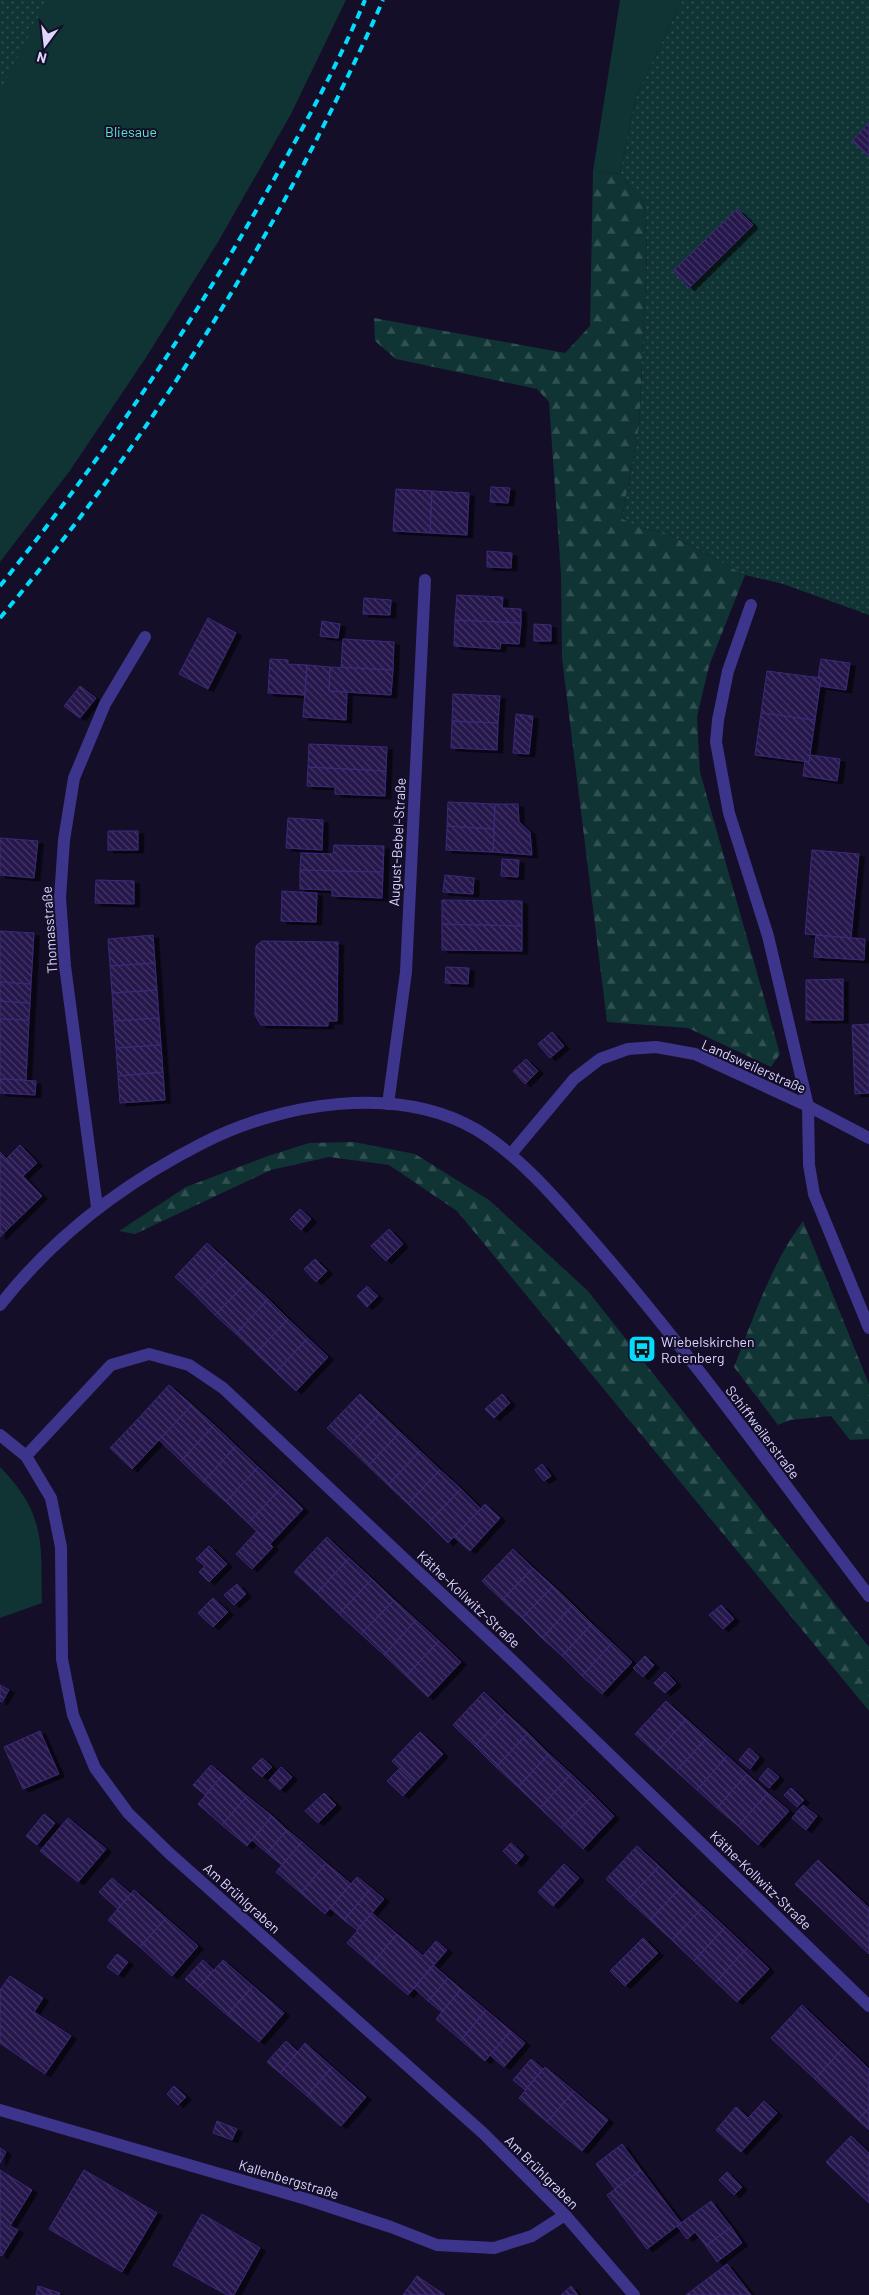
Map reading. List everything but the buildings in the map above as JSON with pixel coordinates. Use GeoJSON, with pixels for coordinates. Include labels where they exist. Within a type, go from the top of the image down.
{"type":"FeatureCollection","features":[{"type":"Feature","properties":{"kind":"street","name":"August-Bebel-Straße"},"geometry":{"type":"LineString","coordinates":[[388,1104],[406,972],[425,580]]}},
{"type":"Feature","properties":{"kind":"street","name":"Landsweilerstraße"},"geometry":{"type":"LineString","coordinates":[[751,605],[728,671],[718,720],[716,742],[729,813],[768,936],[808,1106]]}},
{"type":"Feature","properties":{"kind":"street","name":"Thomasstraße"},"geometry":{"type":"LineString","coordinates":[[97,1207],[66,966],[60,898],[64,840],[74,778],[105,704],[145,637]]}},
{"type":"Feature","properties":{"kind":"street","name":"Landsweilerstraße"},"geometry":{"type":"LineString","coordinates":[[511,1154],[574,1079],[600,1059],[628,1049],[656,1047],[695,1054],[808,1106],[869,1138]]}},
{"type":"Feature","properties":{"kind":"street"},"geometry":{"type":"LineString","coordinates":[[0,1305],[21,1279],[97,1207],[158,1166],[224,1133],[282,1112],[336,1104],[388,1104],[419,1109],[450,1118],[476,1130],[511,1154]]}},
{"type":"Feature","properties":{"kind":"street"},"geometry":{"type":"LineString","coordinates":[[808,1106],[809,1165],[814,1194],[869,1328]]}},
{"type":"Feature","properties":{"kind":"street","name":"Schiffweilerstraße"},"geometry":{"type":"LineString","coordinates":[[511,1154],[576,1222],[637,1292],[869,1596]]}},
{"type":"Feature","properties":{"kind":"street","name":"Käthe-Kollwitz-Straße"},"geometry":{"type":"LineString","coordinates":[[26,1456],[110,1365],[149,1354],[189,1365],[223,1388],[502,1650],[869,2006]]}},
{"type":"Feature","properties":{"kind":"street","name":"Am Brühlgraben"},"geometry":{"type":"LineString","coordinates":[[0,1435],[26,1456],[51,1498],[61,1547],[62,1660],[73,1715],[101,1775],[128,1813],[169,1853],[483,2133],[566,2215],[634,2295]]}},
{"type":"Feature","properties":{"kind":"street","name":"Kallenbergstraße"},"geometry":{"type":"LineString","coordinates":[[0,2110],[306,2199],[391,2226],[437,2245],[494,2248],[532,2236],[566,2215]]}},
{"type":"Feature","properties":{"kind":"green space","name":"Bliesaue"},"geometry":{"type":"Polygon","coordinates":[[[0,0],[346,0],[291,114],[218,242],[147,356],[69,472],[0,562],[0,0]]]}},
{"type":"Feature","properties":{"kind":"green space"},"geometry":{"type":"Polygon","coordinates":[[[0,0],[47,0],[0,91],[0,0]]]}},
{"type":"Feature","properties":{"kind":"green space"},"geometry":{"type":"Polygon","coordinates":[[[620,0],[682,0],[636,97],[620,174],[593,171],[620,0]]]}},
{"type":"Feature","properties":{"kind":"green space"},"geometry":{"type":"Polygon","coordinates":[[[682,0],[869,0],[869,615],[783,584],[745,575],[669,534],[643,528],[622,519],[639,428],[647,253],[644,202],[620,174],[636,97],[682,0]]]}},
{"type":"Feature","properties":{"kind":"green space"},"geometry":{"type":"Polygon","coordinates":[[[593,171],[620,174],[644,202],[647,253],[639,428],[622,518],[643,528],[669,534],[745,575],[709,666],[697,717],[700,772],[780,1054],[771,1067],[688,1028],[607,1022],[562,658],[561,575],[549,402],[537,389],[396,359],[375,341],[374,318],[565,353],[590,326],[593,171]]]}},
{"type":"Feature","properties":{"kind":"green space"},"geometry":{"type":"Polygon","coordinates":[[[354,1142],[415,1154],[489,1200],[588,1291],[869,1647],[869,1711],[457,1211],[389,1165],[329,1157],[271,1170],[135,1234],[119,1231],[186,1187],[268,1156],[309,1143],[354,1142]]]}},
{"type":"Feature","properties":{"kind":"green space"},"geometry":{"type":"Polygon","coordinates":[[[803,1221],[869,1384],[869,1439],[850,1440],[831,1416],[790,1420],[778,1425],[734,1367],[772,1273],[803,1221]]]}},
{"type":"Feature","properties":{"kind":"green space"},"geometry":{"type":"Polygon","coordinates":[[[0,1467],[26,1500],[38,1530],[42,1603],[0,1618],[0,1467]]]}},
{"type":"Feature","properties":{"kind":"railway"},"geometry":{"type":"LineString","coordinates":[[0,586],[37,540],[107,445],[205,297],[265,195],[331,75],[365,0]]}},
{"type":"Feature","properties":{"kind":"railway"},"geometry":{"type":"LineString","coordinates":[[0,618],[112,474],[164,399],[213,322],[260,244],[304,164],[345,83],[383,0]]}},
{"type":"Feature","properties":{"kind":"place","name":"Wiebelskirchen Rotenberg"},"geometry":{"type":"Point","coordinates":[642,1349]}}]}
